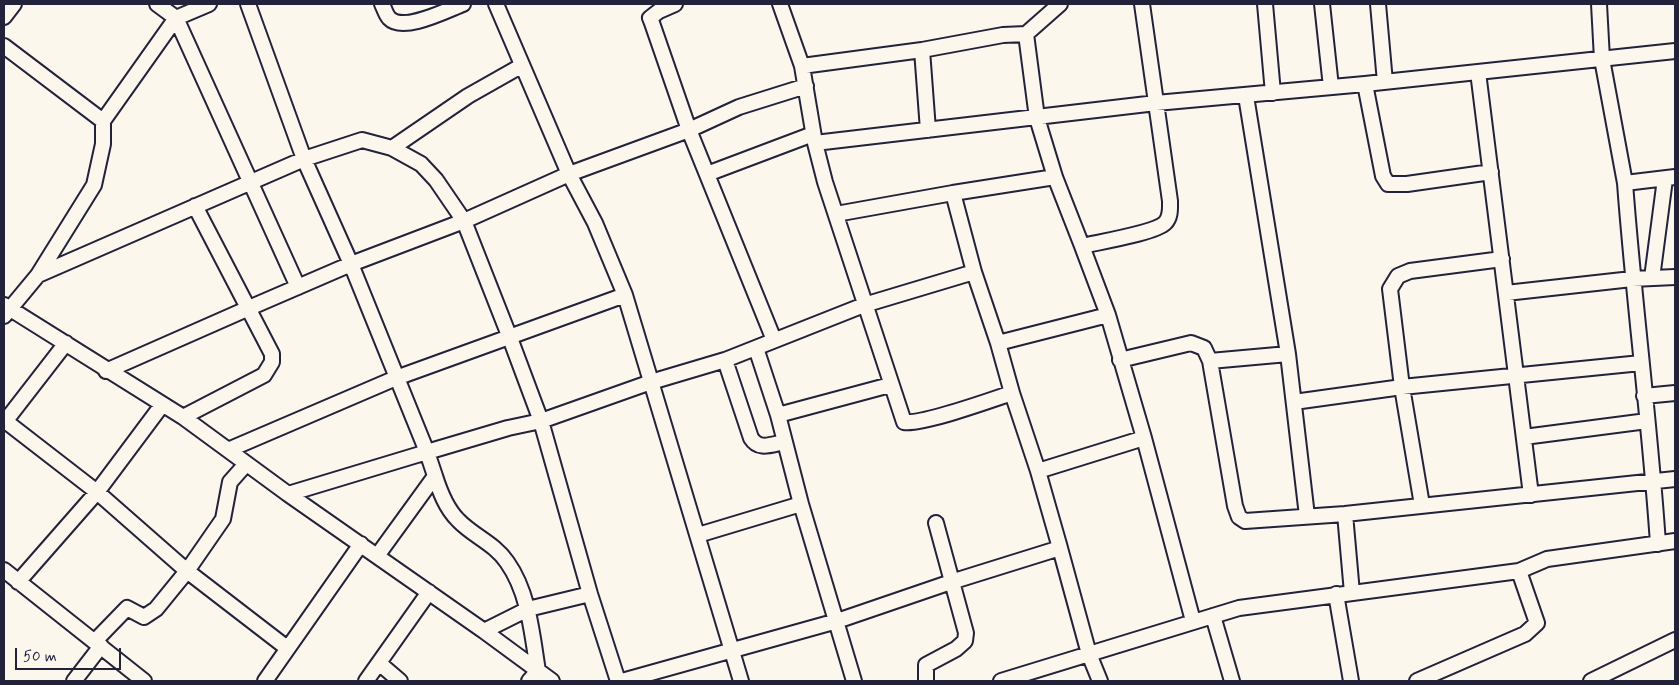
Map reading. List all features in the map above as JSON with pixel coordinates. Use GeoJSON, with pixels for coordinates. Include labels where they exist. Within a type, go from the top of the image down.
{"type":"FeatureCollection","features":[{"type":"Feature","properties":{"kind":"street"},"geometry":{"type":"LineString","coordinates":[[4,18],[14,4]]}},
{"type":"Feature","properties":{"kind":"street"},"geometry":{"type":"LineString","coordinates":[[157,4],[176,18],[252,181],[298,287]]}},
{"type":"Feature","properties":{"kind":"street"},"geometry":{"type":"LineString","coordinates":[[208,4],[176,18],[103,122],[100,160],[94,185],[38,275],[6,310],[66,343],[106,371],[183,417],[288,494],[484,631],[534,676],[552,681]]}},
{"type":"Feature","properties":{"kind":"street"},"geometry":{"type":"LineString","coordinates":[[248,4],[304,159],[351,264],[427,452],[443,499],[457,520],[491,544],[507,561],[517,578],[528,608],[534,676]]}},
{"type":"Feature","properties":{"kind":"street"},"geometry":{"type":"LineString","coordinates":[[382,4],[389,18],[400,24],[412,23],[463,4]]}},
{"type":"Feature","properties":{"kind":"street"},"geometry":{"type":"LineString","coordinates":[[496,4],[521,66],[569,174],[595,223],[625,295],[740,681]]}},
{"type":"Feature","properties":{"kind":"street"},"geometry":{"type":"LineString","coordinates":[[675,4],[659,10],[650,18],[689,130],[774,340]]}},
{"type":"Feature","properties":{"kind":"street"},"geometry":{"type":"LineString","coordinates":[[780,4],[802,66],[814,138],[836,214],[890,385],[904,422],[911,423],[1012,393]]}},
{"type":"Feature","properties":{"kind":"street"},"geometry":{"type":"LineString","coordinates":[[802,66],[922,50],[1003,34],[1026,34],[1060,4]]}},
{"type":"Feature","properties":{"kind":"street"},"geometry":{"type":"LineString","coordinates":[[1082,246],[1154,229],[1165,223],[1170,215],[1170,201],[1142,4]]}},
{"type":"Feature","properties":{"kind":"street"},"geometry":{"type":"LineString","coordinates":[[1264,4],[1273,93]]}},
{"type":"Feature","properties":{"kind":"street"},"geometry":{"type":"LineString","coordinates":[[1322,4],[1331,87]]}},
{"type":"Feature","properties":{"kind":"street"},"geometry":{"type":"LineString","coordinates":[[1378,4],[1385,82]]}},
{"type":"Feature","properties":{"kind":"street"},"geometry":{"type":"LineString","coordinates":[[1599,4],[1602,59],[1625,183],[1632,279],[1654,482],[1658,544]]}},
{"type":"Feature","properties":{"kind":"street"},"geometry":{"type":"LineString","coordinates":[[1026,34],[1037,118],[1055,177],[1108,316],[1144,438],[1193,621]]}},
{"type":"Feature","properties":{"kind":"street"},"geometry":{"type":"LineString","coordinates":[[4,46],[103,122]]}},
{"type":"Feature","properties":{"kind":"street"},"geometry":{"type":"LineString","coordinates":[[922,50],[928,130]]}},
{"type":"Feature","properties":{"kind":"street"},"geometry":{"type":"LineString","coordinates":[[706,174],[814,138],[928,130],[1156,103],[1246,96],[1675,51]]}},
{"type":"Feature","properties":{"kind":"street"},"geometry":{"type":"LineString","coordinates":[[392,148],[468,96],[521,66]]}},
{"type":"Feature","properties":{"kind":"street"},"geometry":{"type":"LineString","coordinates":[[1478,72],[1531,495]]}},
{"type":"Feature","properties":{"kind":"street"},"geometry":{"type":"LineString","coordinates":[[1365,84],[1383,176],[1388,184],[1407,184],[1491,172]]}},
{"type":"Feature","properties":{"kind":"street"},"geometry":{"type":"LineString","coordinates":[[106,371],[351,264],[464,221],[569,174],[689,130],[739,107],[806,86]]}},
{"type":"Feature","properties":{"kind":"street"},"geometry":{"type":"LineString","coordinates":[[1246,96],[1288,354],[1307,516]]}},
{"type":"Feature","properties":{"kind":"street"},"geometry":{"type":"LineString","coordinates":[[38,275],[304,159],[362,140],[392,148],[421,164],[436,180],[464,221],[510,338],[541,421],[590,594],[618,681]]}},
{"type":"Feature","properties":{"kind":"street"},"geometry":{"type":"LineString","coordinates":[[836,214],[1055,177]]}},
{"type":"Feature","properties":{"kind":"street"},"geometry":{"type":"LineString","coordinates":[[1625,183],[1670,178],[1652,278]]}},
{"type":"Feature","properties":{"kind":"street"},"geometry":{"type":"LineString","coordinates":[[953,193],[974,272],[1038,471],[1089,654],[1100,681]]}},
{"type":"Feature","properties":{"kind":"street"},"geometry":{"type":"LineString","coordinates":[[183,417],[264,375],[269,370],[272,362],[272,354],[195,206]]}},
{"type":"Feature","properties":{"kind":"street"},"geometry":{"type":"LineString","coordinates":[[1422,505],[1402,387],[1390,289],[1394,280],[1410,271],[1502,259]]}},
{"type":"Feature","properties":{"kind":"street"},"geometry":{"type":"LineString","coordinates":[[288,494],[508,428],[541,421],[651,382],[725,360],[864,305],[974,272]]}},
{"type":"Feature","properties":{"kind":"street"},"geometry":{"type":"LineString","coordinates":[[1506,293],[1632,279],[1675,277]]}},
{"type":"Feature","properties":{"kind":"street"},"geometry":{"type":"LineString","coordinates":[[228,450],[396,378],[625,295]]}},
{"type":"Feature","properties":{"kind":"street"},"geometry":{"type":"LineString","coordinates":[[998,343],[1108,316]]}},
{"type":"Feature","properties":{"kind":"street"},"geometry":{"type":"LineString","coordinates":[[66,343],[4,421],[97,492],[187,571],[287,648]]}},
{"type":"Feature","properties":{"kind":"street"},"geometry":{"type":"LineString","coordinates":[[1120,360],[1191,344],[1204,348],[1210,361],[1235,506],[1239,517],[1245,521],[1254,522],[1345,514],[1675,479]]}},
{"type":"Feature","properties":{"kind":"street"},"geometry":{"type":"LineString","coordinates":[[756,348],[778,415],[800,504],[854,681]]}},
{"type":"Feature","properties":{"kind":"street"},"geometry":{"type":"LineString","coordinates":[[1210,361],[1288,354]]}},
{"type":"Feature","properties":{"kind":"street"},"geometry":{"type":"LineString","coordinates":[[725,360],[751,438],[755,444],[762,446],[785,442]]}},
{"type":"Feature","properties":{"kind":"street"},"geometry":{"type":"LineString","coordinates":[[1294,402],[1402,387],[1641,362]]}},
{"type":"Feature","properties":{"kind":"street"},"geometry":{"type":"LineString","coordinates":[[778,415],[890,385]]}},
{"type":"Feature","properties":{"kind":"street"},"geometry":{"type":"LineString","coordinates":[[1644,396],[1675,393]]}},
{"type":"Feature","properties":{"kind":"street"},"geometry":{"type":"LineString","coordinates":[[144,681],[98,643],[9,577],[97,492],[162,405]]}},
{"type":"Feature","properties":{"kind":"street"},"geometry":{"type":"LineString","coordinates":[[1524,437],[1647,421]]}},
{"type":"Feature","properties":{"kind":"street"},"geometry":{"type":"LineString","coordinates":[[1038,471],[1144,438]]}},
{"type":"Feature","properties":{"kind":"street"},"geometry":{"type":"LineString","coordinates":[[74,681],[98,643],[127,608],[144,617],[151,614],[187,571],[222,519],[230,482],[246,464]]}},
{"type":"Feature","properties":{"kind":"street"},"geometry":{"type":"LineString","coordinates":[[377,556],[435,476]]}},
{"type":"Feature","properties":{"kind":"street"},"geometry":{"type":"LineString","coordinates":[[698,535],[800,504]]}},
{"type":"Feature","properties":{"kind":"street"},"geometry":{"type":"LineString","coordinates":[[1345,514],[1352,593]]}},
{"type":"Feature","properties":{"kind":"street"},"geometry":{"type":"LineString","coordinates":[[926,681],[926,665],[956,649],[965,641],[966,633],[936,524]]}},
{"type":"Feature","properties":{"kind":"street"},"geometry":{"type":"LineString","coordinates":[[1001,681],[1239,608],[1519,571],[1547,559],[1675,541]]}},
{"type":"Feature","properties":{"kind":"street"},"geometry":{"type":"LineString","coordinates":[[265,681],[361,544]]}},
{"type":"Feature","properties":{"kind":"street"},"geometry":{"type":"LineString","coordinates":[[622,681],[837,621],[951,582],[1060,548]]}},
{"type":"Feature","properties":{"kind":"street"},"geometry":{"type":"LineString","coordinates":[[1417,681],[1525,634],[1537,624],[1519,571]]}},
{"type":"Feature","properties":{"kind":"street"},"geometry":{"type":"LineString","coordinates":[[366,681],[430,592]]}},
{"type":"Feature","properties":{"kind":"street"},"geometry":{"type":"LineString","coordinates":[[484,631],[528,608],[590,594]]}},
{"type":"Feature","properties":{"kind":"street"},"geometry":{"type":"LineString","coordinates":[[1336,594],[1351,681]]}},
{"type":"Feature","properties":{"kind":"street"},"geometry":{"type":"LineString","coordinates":[[1213,616],[1232,681]]}},
{"type":"Feature","properties":{"kind":"street"},"geometry":{"type":"LineString","coordinates":[[1591,681],[1675,640]]}},
{"type":"Feature","properties":{"kind":"street"},"geometry":{"type":"LineString","coordinates":[[379,663],[400,681]]}}]}
